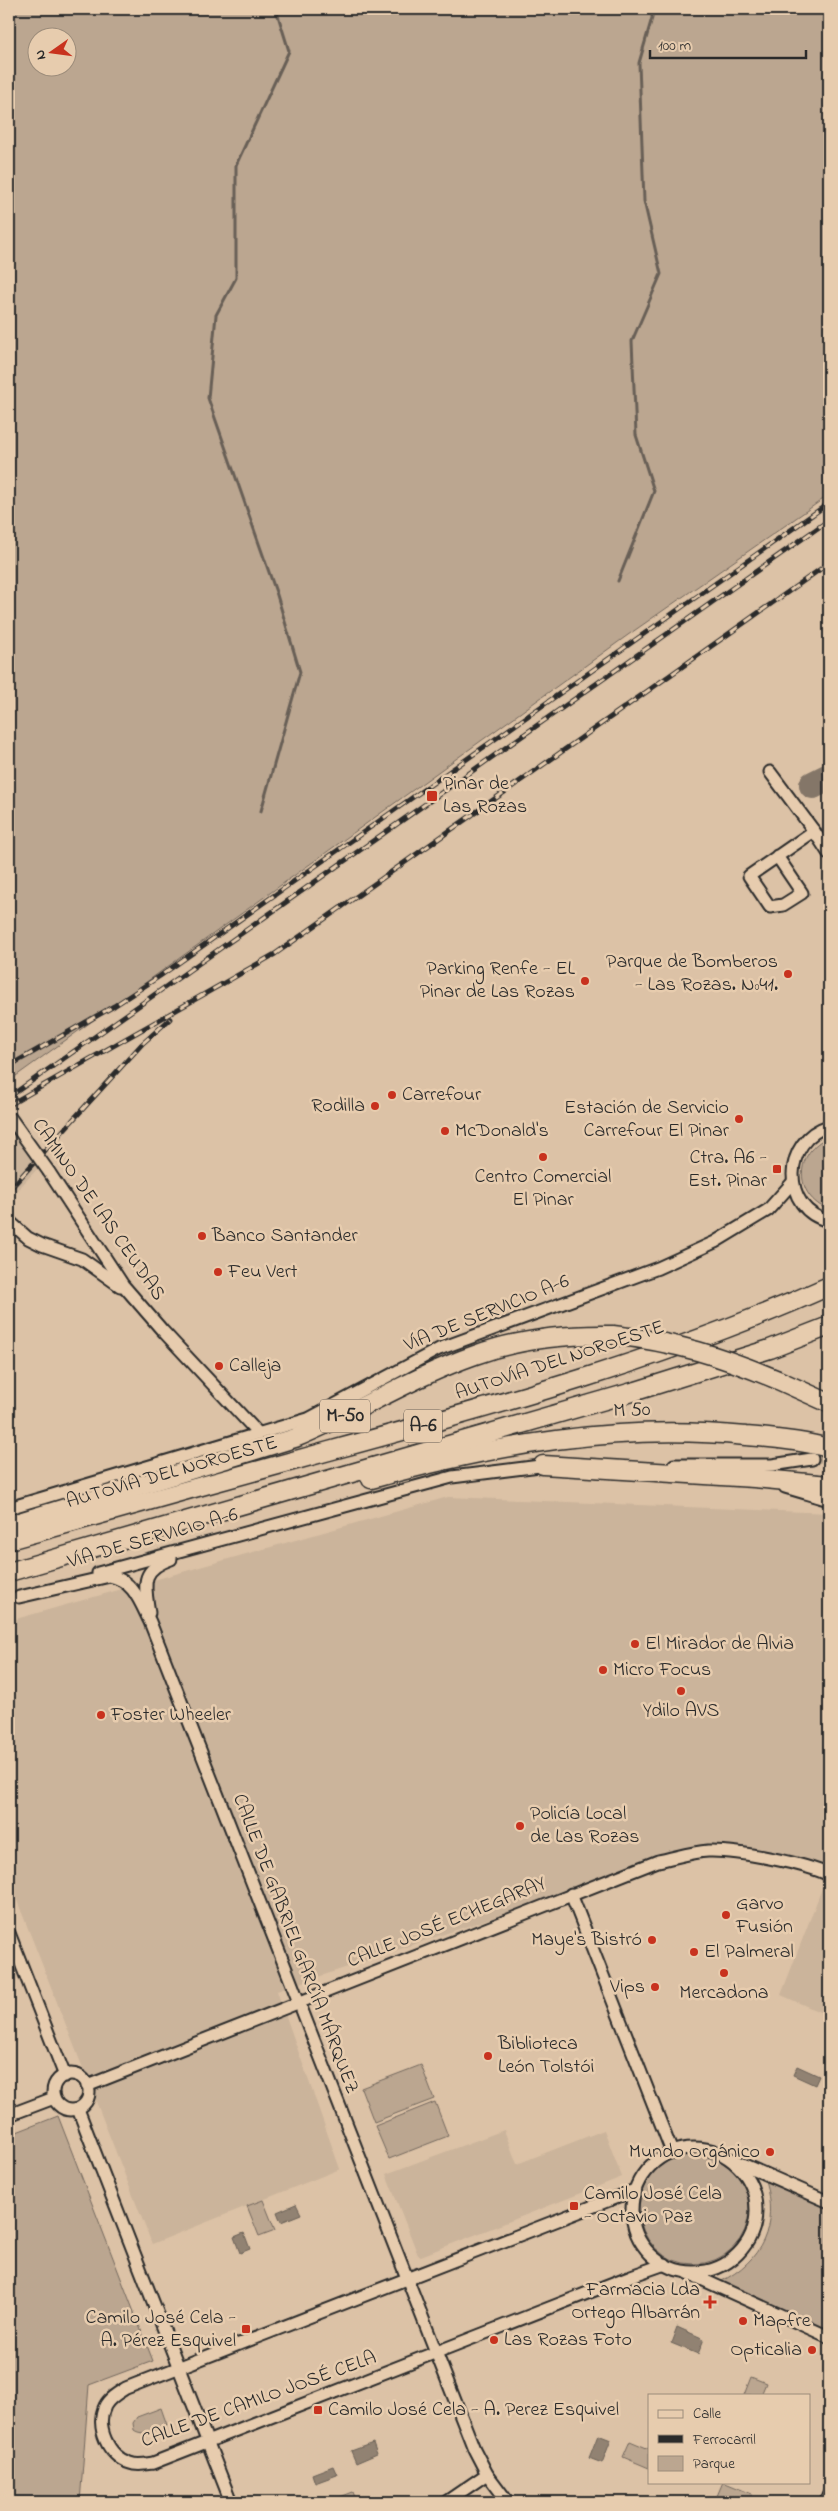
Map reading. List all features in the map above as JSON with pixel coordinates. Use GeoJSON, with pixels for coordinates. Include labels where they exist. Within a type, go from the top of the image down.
{"type":"FeatureCollection","features":[{"type":"Feature","properties":{"kind":"highway","name":"AUTOVÍA DEL NOROESTE"},"geometry":{"type":"LineString","coordinates":[[9,1540],[503,1404],[629,1364],[722,1331],[829,1286]]}},
{"type":"Feature","properties":{"kind":"highway","name":"A-6"},"geometry":{"type":"LineString","coordinates":[[9,1572],[636,1391],[770,1349],[829,1326]]}},
{"type":"Feature","properties":{"kind":"highway","name":"M-50"},"geometry":{"type":"LineString","coordinates":[[9,1525],[295,1438],[333,1422],[433,1371],[476,1354],[526,1341],[565,1335],[613,1335],[688,1347],[738,1363],[829,1403]]}},
{"type":"Feature","properties":{"kind":"highway"},"geometry":{"type":"LineString","coordinates":[[778,1380],[816,1389],[829,1395]]}},
{"type":"Feature","properties":{"kind":"highway","name":"M 50"},"geometry":{"type":"LineString","coordinates":[[170,1525],[198,1526],[438,1460],[511,1445],[578,1436],[668,1431],[707,1432],[770,1438],[829,1448]]}},
{"type":"Feature","properties":{"kind":"highway"},"geometry":{"type":"LineString","coordinates":[[543,1465],[754,1478],[829,1486]]}},
{"type":"Feature","properties":{"kind":"street"},"geometry":{"type":"LineString","coordinates":[[770,772],[829,854]]}},
{"type":"Feature","properties":{"kind":"street"},"geometry":{"type":"LineString","coordinates":[[777,856],[802,893],[783,904],[770,907],[749,876],[777,856],[814,831]]}},
{"type":"Feature","properties":{"kind":"street","name":"CAMINO DE LAS CEUDAS"},"geometry":{"type":"LineString","coordinates":[[9,1116],[130,1293],[259,1434]]}},
{"type":"Feature","properties":{"kind":"street"},"geometry":{"type":"LineString","coordinates":[[829,1126],[820,1128],[807,1138],[798,1150],[793,1170],[793,1182],[804,1205],[814,1214],[829,1220]]}},
{"type":"Feature","properties":{"kind":"street","name":"VÍA DE SERVICIO A-6"},"geometry":{"type":"LineString","coordinates":[[9,1508],[308,1419],[438,1349],[658,1268],[698,1250],[768,1210],[793,1182]]}},
{"type":"Feature","properties":{"kind":"street"},"geometry":{"type":"LineString","coordinates":[[9,1221],[28,1238],[82,1259],[130,1293]]}},
{"type":"Feature","properties":{"kind":"street","name":"VÍA DE SERVICIO A-6"},"geometry":{"type":"LineString","coordinates":[[14,1599],[452,1477],[583,1461],[686,1465],[772,1465],[812,1458]]}},
{"type":"Feature","properties":{"kind":"street"},"geometry":{"type":"LineString","coordinates":[[754,1478],[829,1500]]}},
{"type":"Feature","properties":{"kind":"street","name":"CALLE DE GABRIEL GARCÍA MÁRQUEZ"},"geometry":{"type":"LineString","coordinates":[[150,1622],[145,1581],[150,1570],[162,1562],[309,1516]]}},
{"type":"Feature","properties":{"kind":"street","name":"CALLE DE GABRIEL GARCÍA MÁRQUEZ"},"geometry":{"type":"LineString","coordinates":[[14,1599],[110,1576],[121,1578],[130,1585],[150,1622],[297,2003],[474,2448],[487,2474],[508,2502]]}},
{"type":"Feature","properties":{"kind":"street","name":"CALLE JOSÉ ECHEGARAY"},"geometry":{"type":"LineString","coordinates":[[87,2086],[571,1894],[658,1862],[705,1851],[726,1852],[811,1867],[829,1875]]}},
{"type":"Feature","properties":{"kind":"street"},"geometry":{"type":"LineString","coordinates":[[571,1894],[672,2152]]}},
{"type":"Feature","properties":{"kind":"street"},"geometry":{"type":"LineString","coordinates":[[9,1933],[64,2076]]}},
{"type":"Feature","properties":{"kind":"street"},"geometry":{"type":"LineString","coordinates":[[64,2076],[77,2076],[87,2086],[89,2093],[87,2101],[78,2109],[63,2108],[54,2098],[54,2087],[64,2076]]}},
{"type":"Feature","properties":{"kind":"street"},"geometry":{"type":"LineString","coordinates":[[9,2115],[54,2098]]}},
{"type":"Feature","properties":{"kind":"street"},"geometry":{"type":"LineString","coordinates":[[78,2109],[231,2502]]}},
{"type":"Feature","properties":{"kind":"street"},"geometry":{"type":"LineString","coordinates":[[829,2202],[782,2179],[717,2152],[694,2148],[672,2152],[649,2167],[635,2190],[632,2211],[636,2232],[643,2245],[665,2264],[829,2337]]}},
{"type":"Feature","properties":{"kind":"street"},"geometry":{"type":"LineString","coordinates":[[682,2270],[707,2270],[730,2260],[742,2249],[751,2235],[756,2213],[753,2192],[738,2166],[727,2157]]}},
{"type":"Feature","properties":{"kind":"street","name":"CALLE DE CAMILO JOSÉ CELA"},"geometry":{"type":"LineString","coordinates":[[635,2190],[126,2388],[112,2397],[105,2405],[102,2417],[103,2431],[107,2444],[115,2455],[130,2463],[153,2462],[665,2264]]}},
{"type":"Feature","properties":{"kind":"street"},"geometry":{"type":"LineString","coordinates":[[446,2502],[487,2474]]}},
{"type":"Feature","properties":{"kind":"street"},"geometry":{"type":"LineString","coordinates":[[825,2502],[829,2493]]}},
{"type":"Feature","properties":{"kind":"shaded area"},"geometry":{"type":"Polygon","coordinates":[[[9,1123],[40,1166],[9,1199],[9,1123]]]}},
{"type":"Feature","properties":{"kind":"shaded area"},"geometry":{"type":"Polygon","coordinates":[[[448,1497],[829,1513],[829,1867],[693,1849],[277,1991],[340,2169],[152,2244],[9,1880],[9,1621],[448,1497]]]}},
{"type":"Feature","properties":{"kind":"shaded area"},"geometry":{"type":"Polygon","coordinates":[[[829,1870],[829,2016],[781,1995],[829,1870]]]}},
{"type":"Feature","properties":{"kind":"shaded area"},"geometry":{"type":"Polygon","coordinates":[[[797,2066],[819,2076],[815,2085],[793,2075],[797,2066]]]}},
{"type":"Feature","properties":{"kind":"shaded area"},"geometry":{"type":"Polygon","coordinates":[[[504,2130],[517,2164],[604,2130],[622,2177],[421,2256],[418,2255],[386,2174],[504,2130]]]}},
{"type":"Feature","properties":{"kind":"shaded area"},"geometry":{"type":"Polygon","coordinates":[[[296,2204],[301,2214],[281,2222],[277,2212],[296,2204]]]}},
{"type":"Feature","properties":{"kind":"shaded area"},"geometry":{"type":"Polygon","coordinates":[[[244,2233],[250,2249],[240,2253],[234,2237],[244,2233]]]}},
{"type":"Feature","properties":{"kind":"shaded area"},"geometry":{"type":"Polygon","coordinates":[[[677,2327],[704,2339],[698,2354],[671,2343],[677,2327]]]}},
{"type":"Feature","properties":{"kind":"shaded area"},"geometry":{"type":"Polygon","coordinates":[[[598,2435],[611,2440],[602,2463],[589,2458],[598,2435]]]}},
{"type":"Feature","properties":{"kind":"shaded area"},"geometry":{"type":"Polygon","coordinates":[[[373,2443],[377,2454],[356,2463],[351,2451],[373,2443]]]}},
{"type":"Feature","properties":{"kind":"shaded area"},"geometry":{"type":"Polygon","coordinates":[[[333,2466],[337,2475],[315,2483],[312,2474],[333,2466]]]}},
{"type":"Feature","properties":{"kind":"green space"},"geometry":{"type":"Polygon","coordinates":[[[9,9],[829,9],[829,495],[628,635],[9,1081],[9,9]]]}},
{"type":"Feature","properties":{"kind":"green space"},"geometry":{"type":"Polygon","coordinates":[[[829,1137],[829,1210],[817,1203],[809,1195],[802,1174],[809,1152],[817,1144],[829,1137]]]}},
{"type":"Feature","properties":{"kind":"green space"},"geometry":{"type":"Polygon","coordinates":[[[421,2065],[434,2099],[374,2122],[361,2088],[421,2065]]]}},
{"type":"Feature","properties":{"kind":"green space"},"geometry":{"type":"Polygon","coordinates":[[[435,2102],[448,2136],[389,2159],[375,2126],[435,2102]]]}},
{"type":"Feature","properties":{"kind":"green space"},"geometry":{"type":"Polygon","coordinates":[[[58,2116],[153,2361],[89,2385],[80,2502],[9,2502],[9,2135],[58,2116]]]}},
{"type":"Feature","properties":{"kind":"green space"},"geometry":{"type":"Polygon","coordinates":[[[694,2154],[715,2158],[733,2170],[745,2188],[749,2209],[745,2230],[733,2248],[715,2260],[694,2264],[673,2260],[655,2248],[643,2230],[639,2209],[643,2188],[655,2170],[673,2158],[694,2154]]]}},
{"type":"Feature","properties":{"kind":"green space"},"geometry":{"type":"Polygon","coordinates":[[[765,2180],[829,2208],[829,2330],[720,2282],[747,2263],[757,2252],[764,2240],[768,2227],[769,2212],[769,2197],[765,2180]]]}},
{"type":"Feature","properties":{"kind":"green space"},"geometry":{"type":"Polygon","coordinates":[[[263,2200],[275,2230],[259,2236],[247,2206],[263,2200]]]}},
{"type":"Feature","properties":{"kind":"green space"},"geometry":{"type":"Polygon","coordinates":[[[751,2377],[766,2383],[761,2394],[744,2394],[751,2377]]]}},
{"type":"Feature","properties":{"kind":"green space"},"geometry":{"type":"Polygon","coordinates":[[[161,2408],[167,2425],[146,2433],[134,2430],[133,2423],[137,2417],[161,2408]]]}},
{"type":"Feature","properties":{"kind":"green space"},"geometry":{"type":"Polygon","coordinates":[[[630,2441],[648,2449],[648,2468],[623,2457],[630,2441]]]}},
{"type":"Feature","properties":{"kind":"green space"},"geometry":{"type":"Polygon","coordinates":[[[722,2484],[728,2484],[752,2494],[748,2502],[730,2502],[717,2496],[722,2484]]]}},
{"type":"Feature","properties":{"kind":"green space"},"geometry":{"type":"Polygon","coordinates":[[[353,2492],[357,2502],[327,2502],[353,2492]]]}},
{"type":"Feature","properties":{"kind":"waterway"},"geometry":{"type":"LineString","coordinates":[[261,811],[300,672],[277,595],[208,398],[216,315],[236,278],[236,165],[289,51],[276,9]]}},
{"type":"Feature","properties":{"kind":"waterway"},"geometry":{"type":"LineString","coordinates":[[618,581],[654,491],[636,435],[632,341],[661,274],[644,201],[639,63],[652,18],[652,9]]}},
{"type":"Feature","properties":{"kind":"taxiway"},"geometry":{"type":"LineString","coordinates":[[813,785],[829,777]]}},
{"type":"Feature","properties":{"kind":"tunnel"},"geometry":{"type":"LineString","coordinates":[[812,1459],[829,1455]]}},
{"type":"Feature","properties":{"kind":"railway"},"geometry":{"type":"LineString","coordinates":[[9,1066],[114,1006],[160,976],[829,503]]}},
{"type":"Feature","properties":{"kind":"railway"},"geometry":{"type":"LineString","coordinates":[[9,1097],[829,520]]}},
{"type":"Feature","properties":{"kind":"railway"},"geometry":{"type":"LineString","coordinates":[[9,1105],[275,954],[829,563]]}},
{"type":"Feature","properties":{"kind":"railway"},"geometry":{"type":"LineString","coordinates":[[9,1190],[142,1044],[170,1019]]}},
{"type":"Feature","properties":{"kind":"place","name":"Pinar de Las Rozas"},"geometry":{"type":"Point","coordinates":[432,796]}},
{"type":"Feature","properties":{"kind":"place","name":"Parque de Bomberos - Las Rozas. Nº41."},"geometry":{"type":"Point","coordinates":[788,974]}},
{"type":"Feature","properties":{"kind":"place","name":"Parking Renfe - EL Pinar de Las Rozas"},"geometry":{"type":"Point","coordinates":[585,981]}},
{"type":"Feature","properties":{"kind":"place","name":"Carrefour"},"geometry":{"type":"Point","coordinates":[392,1095]}},
{"type":"Feature","properties":{"kind":"place","name":"Rodilla"},"geometry":{"type":"Point","coordinates":[375,1106]}},
{"type":"Feature","properties":{"kind":"place","name":"Estación de Servicio Carrefour El Pinar"},"geometry":{"type":"Point","coordinates":[739,1119]}},
{"type":"Feature","properties":{"kind":"place","name":"McDonald's"},"geometry":{"type":"Point","coordinates":[445,1131]}},
{"type":"Feature","properties":{"kind":"place","name":"Centro Comercial El Pinar"},"geometry":{"type":"Point","coordinates":[543,1157]}},
{"type":"Feature","properties":{"kind":"place","name":"Ctra. A6 - Est. Pinar"},"geometry":{"type":"Point","coordinates":[777,1169]}},
{"type":"Feature","properties":{"kind":"place","name":"Banco Santander"},"geometry":{"type":"Point","coordinates":[202,1236]}},
{"type":"Feature","properties":{"kind":"place","name":"Feu Vert"},"geometry":{"type":"Point","coordinates":[218,1272]}},
{"type":"Feature","properties":{"kind":"place","name":"Calleja"},"geometry":{"type":"Point","coordinates":[219,1366]}},
{"type":"Feature","properties":{"kind":"place","name":"El Mirador de Alvia"},"geometry":{"type":"Point","coordinates":[635,1644]}},
{"type":"Feature","properties":{"kind":"place","name":"Micro Focus"},"geometry":{"type":"Point","coordinates":[603,1670]}},
{"type":"Feature","properties":{"kind":"place","name":"Ydilo AVS"},"geometry":{"type":"Point","coordinates":[681,1691]}},
{"type":"Feature","properties":{"kind":"place","name":"Foster Wheeler"},"geometry":{"type":"Point","coordinates":[101,1715]}},
{"type":"Feature","properties":{"kind":"place","name":"Policía Local de Las Rozas"},"geometry":{"type":"Point","coordinates":[520,1826]}},
{"type":"Feature","properties":{"kind":"place","name":"Garvo Fusión"},"geometry":{"type":"Point","coordinates":[726,1915]}},
{"type":"Feature","properties":{"kind":"place","name":"Maye's Bistró"},"geometry":{"type":"Point","coordinates":[652,1940]}},
{"type":"Feature","properties":{"kind":"place","name":"El Palmeral"},"geometry":{"type":"Point","coordinates":[694,1952]}},
{"type":"Feature","properties":{"kind":"place","name":"Mercadona"},"geometry":{"type":"Point","coordinates":[724,1973]}},
{"type":"Feature","properties":{"kind":"place","name":"Vips"},"geometry":{"type":"Point","coordinates":[655,1987]}},
{"type":"Feature","properties":{"kind":"place","name":"Biblioteca León Tolstói"},"geometry":{"type":"Point","coordinates":[488,2056]}},
{"type":"Feature","properties":{"kind":"place","name":"Mundo Orgánico"},"geometry":{"type":"Point","coordinates":[770,2152]}},
{"type":"Feature","properties":{"kind":"place","name":"Camilo José Cela - Octavio Paz"},"geometry":{"type":"Point","coordinates":[574,2206]}},
{"type":"Feature","properties":{"kind":"place","name":"Farmacia Lda Ortego Albarrán"},"geometry":{"type":"Point","coordinates":[710,2302]}},
{"type":"Feature","properties":{"kind":"place","name":"Mapfre"},"geometry":{"type":"Point","coordinates":[743,2321]}},
{"type":"Feature","properties":{"kind":"place","name":"Camilo José Cela - A. Pérez Esquivel"},"geometry":{"type":"Point","coordinates":[246,2329]}},
{"type":"Feature","properties":{"kind":"place","name":"Las Rozas Foto"},"geometry":{"type":"Point","coordinates":[494,2340]}},
{"type":"Feature","properties":{"kind":"place","name":"Opticalia"},"geometry":{"type":"Point","coordinates":[812,2350]}},
{"type":"Feature","properties":{"kind":"place","name":"Camilo José Cela - A. Perez Esquivel"},"geometry":{"type":"Point","coordinates":[318,2410]}}]}
